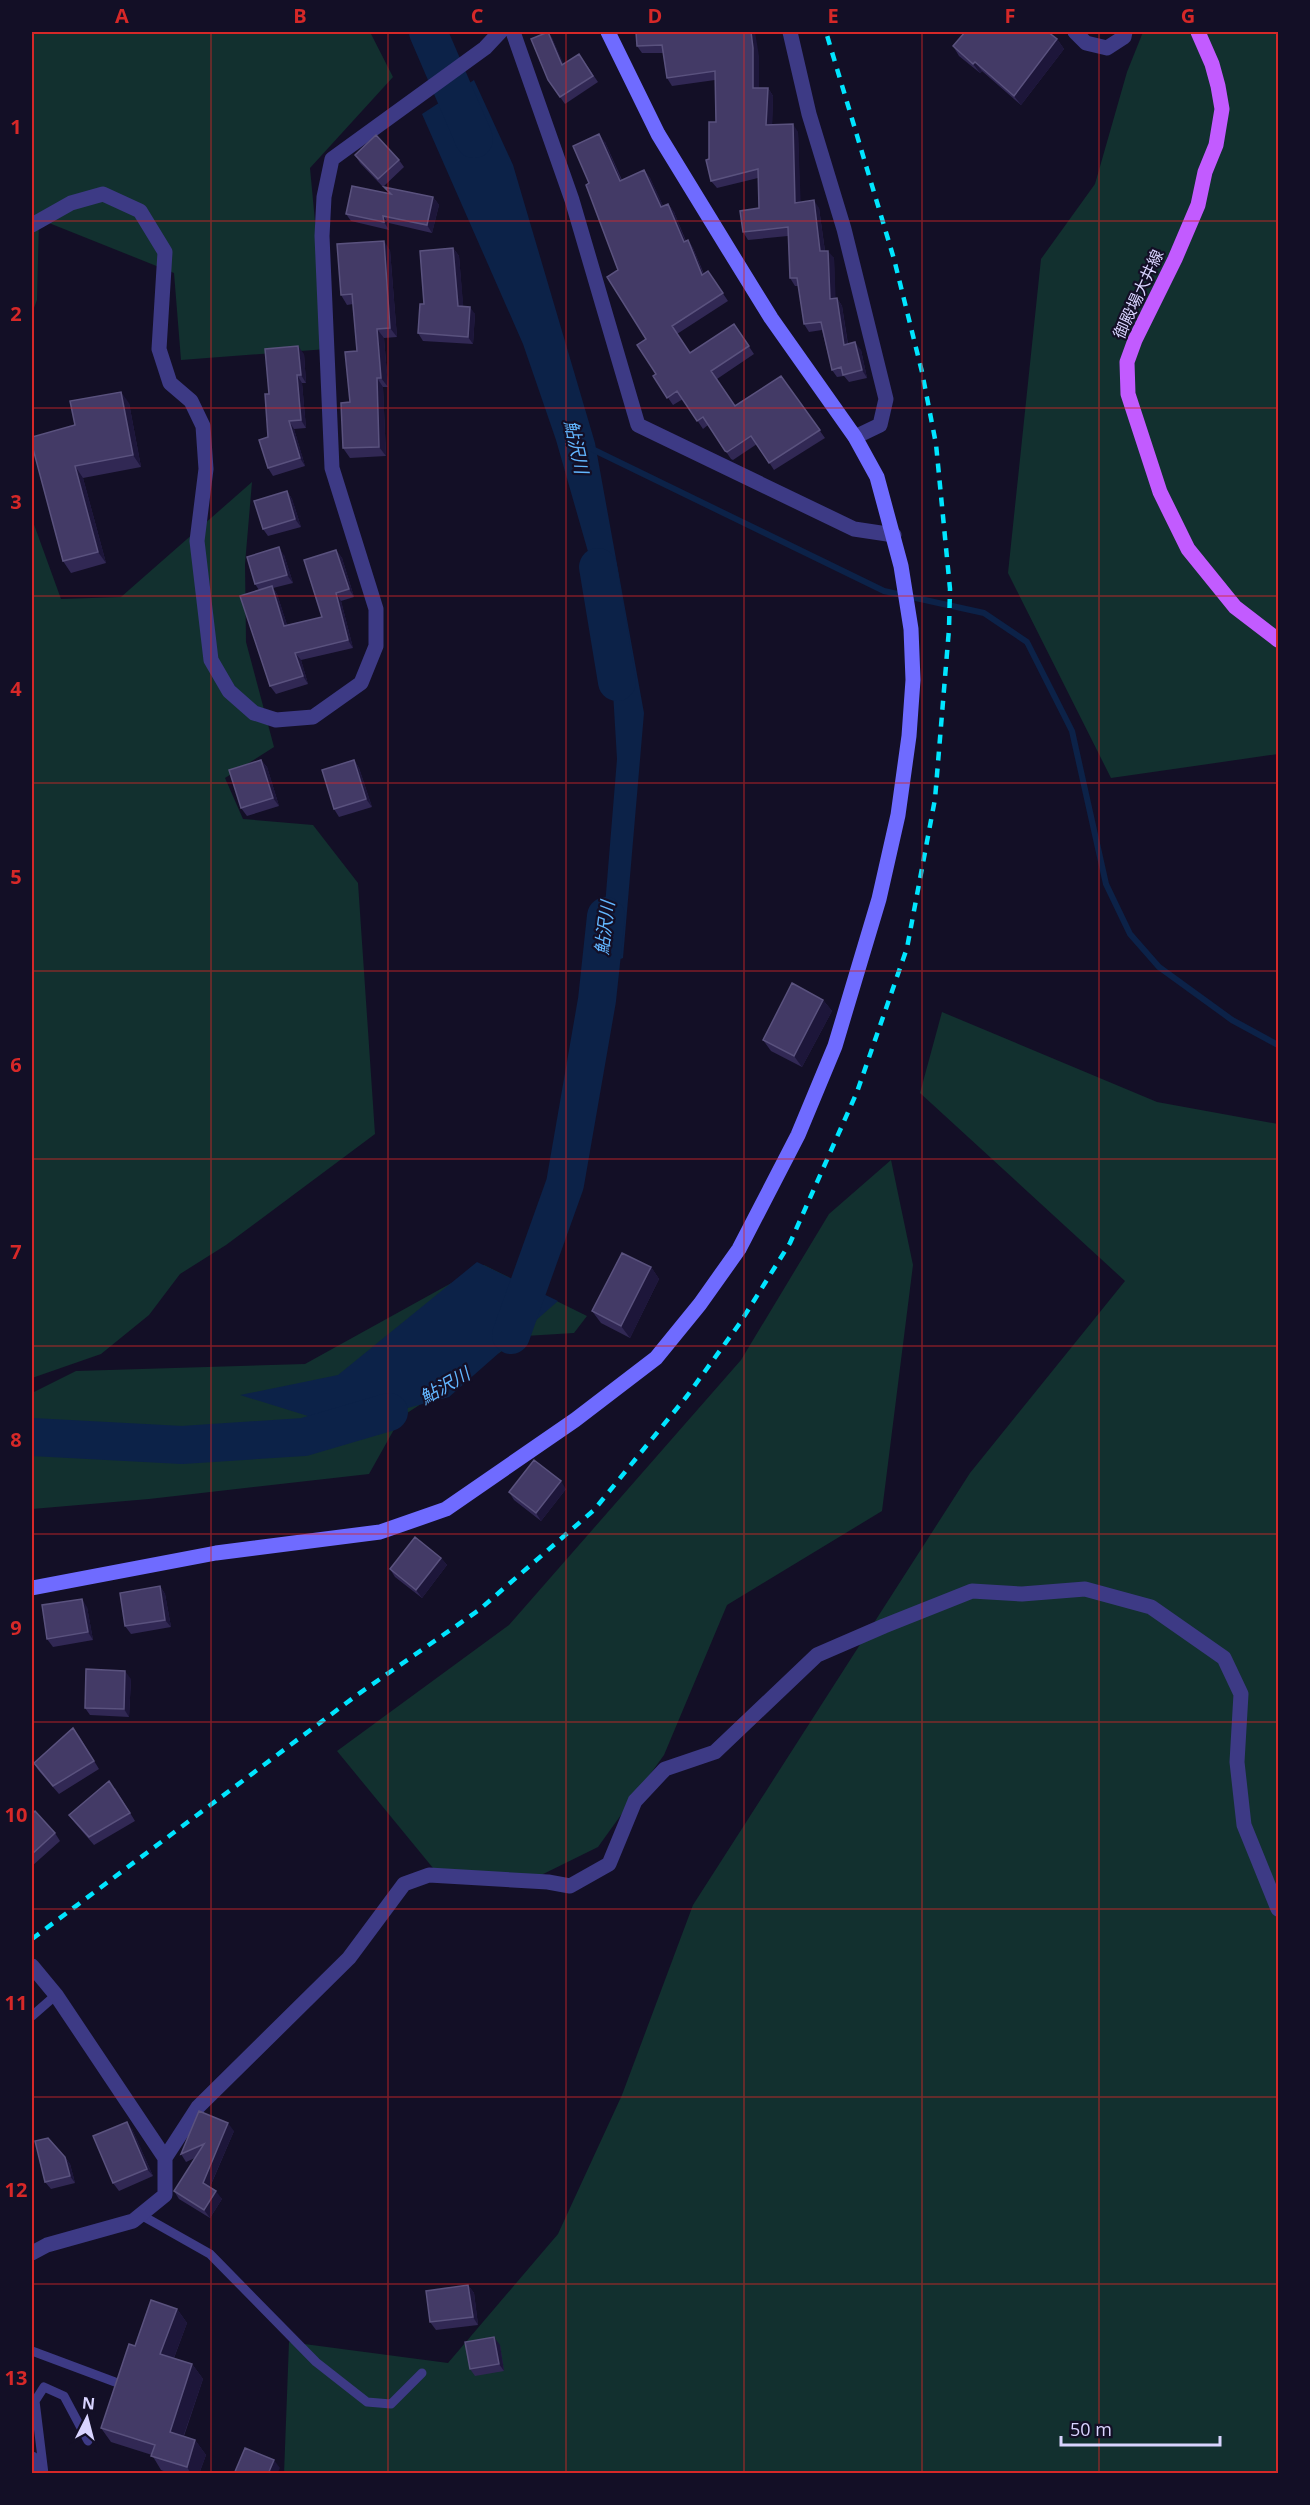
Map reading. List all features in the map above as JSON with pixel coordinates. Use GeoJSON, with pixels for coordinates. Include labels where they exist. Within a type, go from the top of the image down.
{"type":"FeatureCollection","features":[{"type":"Feature","properties":{"kind":"main road","name":"御殿場大井線"},"geometry":{"type":"LineString","coordinates":[[1198,32],[1212,64],[1222,109],[1216,145],[1205,172],[1198,205],[1127,362],[1128,394],[1160,492],[1188,549],[1235,607],[1278,640]]}},
{"type":"Feature","properties":{"kind":"street"},"geometry":{"type":"LineString","coordinates":[[32,225],[71,203],[103,194],[140,211],[165,252],[159,349],[170,382],[191,401],[203,426],[206,469],[196,541],[211,660],[229,691],[254,713],[276,720],[313,717],[361,682],[376,646],[376,609],[332,468],[322,237],[324,197],[332,159],[485,48],[500,32]]}},
{"type":"Feature","properties":{"kind":"street"},"geometry":{"type":"LineString","coordinates":[[513,32],[572,200],[638,425],[854,529],[894,535]]}},
{"type":"Feature","properties":{"kind":"street"},"geometry":{"type":"LineString","coordinates":[[32,1588],[216,1553],[380,1532],[447,1509],[575,1420],[656,1358],[700,1304],[739,1249],[798,1135],[835,1046],[879,899],[898,815],[909,736],[913,680],[911,629],[901,566],[877,477],[855,437],[771,318],[658,134],[608,32]]}},
{"type":"Feature","properties":{"kind":"street"},"geometry":{"type":"LineString","coordinates":[[790,32],[808,114],[844,229],[886,399],[880,425],[855,437]]}},
{"type":"Feature","properties":{"kind":"street"},"geometry":{"type":"LineString","coordinates":[[1075,32],[1086,43],[1107,48],[1124,37],[1125,32]]}},
{"type":"Feature","properties":{"kind":"street"},"geometry":{"type":"LineString","coordinates":[[32,2253],[48,2245],[133,2221],[165,2195],[165,2158],[198,2107],[349,1958],[404,1884],[429,1875],[548,1882],[570,1886],[609,1864],[635,1801],[665,1769],[715,1752],[818,1655],[884,1626],[972,1592],[1022,1594],[1085,1589],[1151,1607],[1224,1658],[1241,1694],[1237,1762],[1244,1825],[1278,1910]]}},
{"type":"Feature","properties":{"kind":"street"},"geometry":{"type":"LineString","coordinates":[[34,1969],[56,1995],[165,2158]]}},
{"type":"Feature","properties":{"kind":"street"},"geometry":{"type":"LineString","coordinates":[[32,2458],[43,2474]]}},
{"type":"Feature","properties":{"kind":"lane"},"geometry":{"type":"LineString","coordinates":[[32,2016],[56,1995]]}},
{"type":"Feature","properties":{"kind":"lane"},"geometry":{"type":"LineString","coordinates":[[141,2215],[210,2254],[316,2361],[368,2402],[391,2404],[422,2373]]}},
{"type":"Feature","properties":{"kind":"lane"},"geometry":{"type":"LineString","coordinates":[[32,2351],[115,2382]]}},
{"type":"Feature","properties":{"kind":"lane"},"geometry":{"type":"LineString","coordinates":[[43,2474],[35,2401],[44,2387],[64,2397],[88,2441]]}},
{"type":"Feature","properties":{"kind":"green space"},"geometry":{"type":"Polygon","coordinates":[[[32,32],[370,32],[393,77],[310,168],[327,349],[181,360],[174,273],[39,219],[37,300],[32,313],[32,32]]]}},
{"type":"Feature","properties":{"kind":"green space"},"geometry":{"type":"Polygon","coordinates":[[[1143,32],[1278,32],[1278,754],[1111,778],[1008,573],[1041,259],[1095,184],[1127,72],[1143,32]]]}},
{"type":"Feature","properties":{"kind":"green space"},"geometry":{"type":"Polygon","coordinates":[[[252,482],[245,564],[246,642],[274,747],[225,778],[243,819],[313,825],[358,883],[375,1134],[226,1245],[180,1274],[149,1315],[101,1354],[32,1378],[32,519],[61,599],[121,597],[252,482]]]}},
{"type":"Feature","properties":{"kind":"green space"},"geometry":{"type":"Polygon","coordinates":[[[942,1012],[1157,1102],[1278,1124],[1278,2473],[284,2474],[289,2342],[448,2363],[558,2234],[622,2095],[693,1905],[970,1473],[1125,1281],[920,1093],[942,1012]]]}},
{"type":"Feature","properties":{"kind":"green space"},"geometry":{"type":"Polygon","coordinates":[[[891,1160],[913,1265],[882,1511],[727,1605],[664,1755],[598,1847],[529,1881],[433,1868],[337,1751],[509,1625],[741,1360],[829,1214],[891,1160]]]}},
{"type":"Feature","properties":{"kind":"green space"},"geometry":{"type":"Polygon","coordinates":[[[484,1265],[587,1316],[574,1333],[525,1336],[401,1417],[369,1474],[149,1499],[32,1509],[32,1393],[76,1371],[305,1364],[484,1265]]]}},
{"type":"Feature","properties":{"kind":"water"},"geometry":{"type":"Polygon","coordinates":[[[474,80],[513,165],[595,443],[644,713],[623,958],[600,967],[617,759],[609,625],[556,440],[523,344],[422,114],[474,80]]]}},
{"type":"Feature","properties":{"kind":"water"},"geometry":{"type":"Polygon","coordinates":[[[477,1262],[558,1301],[449,1397],[340,1426],[240,1395],[338,1375],[477,1262]]]}},
{"type":"Feature","properties":{"kind":"building"},"geometry":{"type":"Polygon","coordinates":[[[548,32],[562,65],[579,54],[593,76],[560,97],[548,80],[531,39],[548,32]]]}},
{"type":"Feature","properties":{"kind":"building"},"geometry":{"type":"Polygon","coordinates":[[[636,32],[751,32],[753,88],[768,88],[766,125],[793,124],[795,203],[814,200],[820,251],[828,251],[830,299],[837,298],[844,345],[855,342],[862,370],[843,375],[841,367],[832,370],[821,322],[804,324],[797,278],[790,278],[788,227],[743,232],[740,211],[759,208],[758,169],[711,181],[706,160],[709,159],[709,122],[716,122],[715,71],[667,78],[662,45],[637,46],[636,32]]]}},
{"type":"Feature","properties":{"kind":"building"},"geometry":{"type":"Polygon","coordinates":[[[965,32],[1048,32],[1057,39],[1014,96],[953,46],[965,32]]]}},
{"type":"Feature","properties":{"kind":"building"},"geometry":{"type":"Polygon","coordinates":[[[599,134],[620,181],[644,170],[661,207],[668,204],[684,242],[688,240],[702,275],[708,271],[723,293],[672,326],[690,353],[734,324],[749,346],[711,371],[735,406],[781,376],[820,430],[769,463],[751,436],[727,452],[725,451],[703,417],[697,421],[677,391],[667,398],[653,376],[656,374],[637,345],[646,339],[607,277],[618,270],[586,185],[589,183],[573,146],[599,134]]]}},
{"type":"Feature","properties":{"kind":"building"},"geometry":{"type":"Polygon","coordinates":[[[376,135],[399,160],[378,179],[355,155],[376,135]]]}},
{"type":"Feature","properties":{"kind":"building"},"geometry":{"type":"Polygon","coordinates":[[[352,186],[391,194],[384,187],[433,197],[427,225],[383,216],[384,222],[346,214],[352,186]]]}},
{"type":"Feature","properties":{"kind":"building"},"geometry":{"type":"Polygon","coordinates":[[[384,241],[390,328],[377,329],[381,378],[377,378],[379,447],[343,448],[341,403],[350,402],[345,352],[357,351],[352,294],[341,295],[337,244],[384,241]]]}},
{"type":"Feature","properties":{"kind":"building"},"geometry":{"type":"Polygon","coordinates":[[[453,248],[458,306],[470,307],[468,337],[418,333],[420,304],[424,304],[420,251],[453,248]]]}},
{"type":"Feature","properties":{"kind":"building"},"geometry":{"type":"Polygon","coordinates":[[[298,346],[301,375],[297,375],[301,420],[289,421],[300,458],[268,468],[259,440],[268,437],[265,394],[269,394],[265,349],[298,346]]]}},
{"type":"Feature","properties":{"kind":"building"},"geometry":{"type":"Polygon","coordinates":[[[121,392],[133,455],[75,466],[98,552],[63,561],[32,445],[32,437],[75,425],[70,401],[121,392]]]}},
{"type":"Feature","properties":{"kind":"building"},"geometry":{"type":"Polygon","coordinates":[[[287,491],[295,519],[263,529],[254,501],[287,491]]]}},
{"type":"Feature","properties":{"kind":"building"},"geometry":{"type":"Polygon","coordinates":[[[279,547],[287,575],[255,584],[247,557],[279,547]]]}},
{"type":"Feature","properties":{"kind":"building"},"geometry":{"type":"Polygon","coordinates":[[[336,550],[349,589],[336,593],[348,640],[295,653],[303,676],[270,686],[240,596],[272,586],[284,626],[322,617],[304,560],[336,550]]]}},
{"type":"Feature","properties":{"kind":"building"},"geometry":{"type":"Polygon","coordinates":[[[261,760],[273,798],[241,808],[229,770],[261,760]]]}},
{"type":"Feature","properties":{"kind":"building"},"geometry":{"type":"Polygon","coordinates":[[[354,760],[366,799],[334,809],[322,770],[354,760]]]}},
{"type":"Feature","properties":{"kind":"building"},"geometry":{"type":"Polygon","coordinates":[[[792,983],[823,1000],[794,1056],[763,1040],[792,983]]]}},
{"type":"Feature","properties":{"kind":"building"},"geometry":{"type":"Polygon","coordinates":[[[622,1253],[651,1267],[621,1326],[592,1311],[622,1253]]]}},
{"type":"Feature","properties":{"kind":"building"},"geometry":{"type":"Polygon","coordinates":[[[534,1460],[561,1481],[536,1513],[509,1492],[534,1460]]]}},
{"type":"Feature","properties":{"kind":"building"},"geometry":{"type":"Polygon","coordinates":[[[415,1537],[441,1558],[416,1590],[390,1569],[415,1537]]]}},
{"type":"Feature","properties":{"kind":"building"},"geometry":{"type":"Polygon","coordinates":[[[160,1586],[165,1620],[125,1626],[120,1593],[160,1586]]]}},
{"type":"Feature","properties":{"kind":"building"},"geometry":{"type":"Polygon","coordinates":[[[82,1599],[88,1632],[47,1639],[42,1605],[82,1599]]]}},
{"type":"Feature","properties":{"kind":"building"},"geometry":{"type":"Polygon","coordinates":[[[86,1669],[125,1671],[124,1709],[85,1708],[86,1669]]]}},
{"type":"Feature","properties":{"kind":"building"},"geometry":{"type":"Polygon","coordinates":[[[73,1728],[94,1761],[53,1786],[34,1763],[73,1728]]]}},
{"type":"Feature","properties":{"kind":"building"},"geometry":{"type":"Polygon","coordinates":[[[109,1781],[130,1813],[89,1837],[69,1815],[109,1781]]]}},
{"type":"Feature","properties":{"kind":"building"},"geometry":{"type":"Polygon","coordinates":[[[35,1811],[55,1833],[32,1854],[32,1814],[35,1811]]]}},
{"type":"Feature","properties":{"kind":"building"},"geometry":{"type":"Polygon","coordinates":[[[199,2111],[228,2123],[203,2183],[216,2191],[204,2210],[174,2191],[204,2144],[181,2154],[199,2111]]]}},
{"type":"Feature","properties":{"kind":"building"},"geometry":{"type":"Polygon","coordinates":[[[127,2122],[147,2169],[113,2183],[93,2136],[127,2122]]]}},
{"type":"Feature","properties":{"kind":"building"},"geometry":{"type":"Polygon","coordinates":[[[48,2138],[65,2157],[70,2176],[45,2182],[35,2141],[48,2138]]]}},
{"type":"Feature","properties":{"kind":"building"},"geometry":{"type":"Polygon","coordinates":[[[468,2285],[473,2317],[430,2322],[426,2291],[468,2285]]]}},
{"type":"Feature","properties":{"kind":"building"},"geometry":{"type":"Polygon","coordinates":[[[151,2300],[177,2309],[160,2354],[192,2364],[170,2432],[195,2440],[187,2467],[151,2456],[155,2445],[101,2428],[129,2344],[135,2346],[151,2300]]]}},
{"type":"Feature","properties":{"kind":"building"},"geometry":{"type":"Polygon","coordinates":[[[494,2337],[499,2364],[470,2369],[465,2342],[494,2337]]]}},
{"type":"Feature","properties":{"kind":"building"},"geometry":{"type":"Polygon","coordinates":[[[245,2448],[274,2460],[268,2474],[234,2474],[245,2448]]]}},
{"type":"Feature","properties":{"kind":"waterway","name":"鮎沢川"},"geometry":{"type":"LineString","coordinates":[[428,32],[474,139]]}},
{"type":"Feature","properties":{"kind":"waterway"},"geometry":{"type":"LineString","coordinates":[[590,448],[884,591],[984,613],[1027,642],[1072,731],[1106,884],[1130,934],[1159,967],[1232,1020],[1278,1045]]}},
{"type":"Feature","properties":{"kind":"waterway","name":"鮎沢川"},"geometry":{"type":"LineString","coordinates":[[598,567],[617,682]]}},
{"type":"Feature","properties":{"kind":"waterway","name":"鮎沢川"},"geometry":{"type":"LineString","coordinates":[[511,1335],[565,1184],[597,1000],[606,916]]}},
{"type":"Feature","properties":{"kind":"waterway","name":"鮎沢川"},"geometry":{"type":"LineString","coordinates":[[32,1437],[182,1445],[304,1437],[389,1412]]}},
{"type":"Feature","properties":{"kind":"railway"},"geometry":{"type":"LineString","coordinates":[[32,1939],[357,1695],[479,1610],[594,1510],[687,1396],[740,1323],[790,1243],[857,1092],[907,948],[935,799],[949,629],[950,589],[936,444],[922,372],[894,259],[826,32]]}}]}
